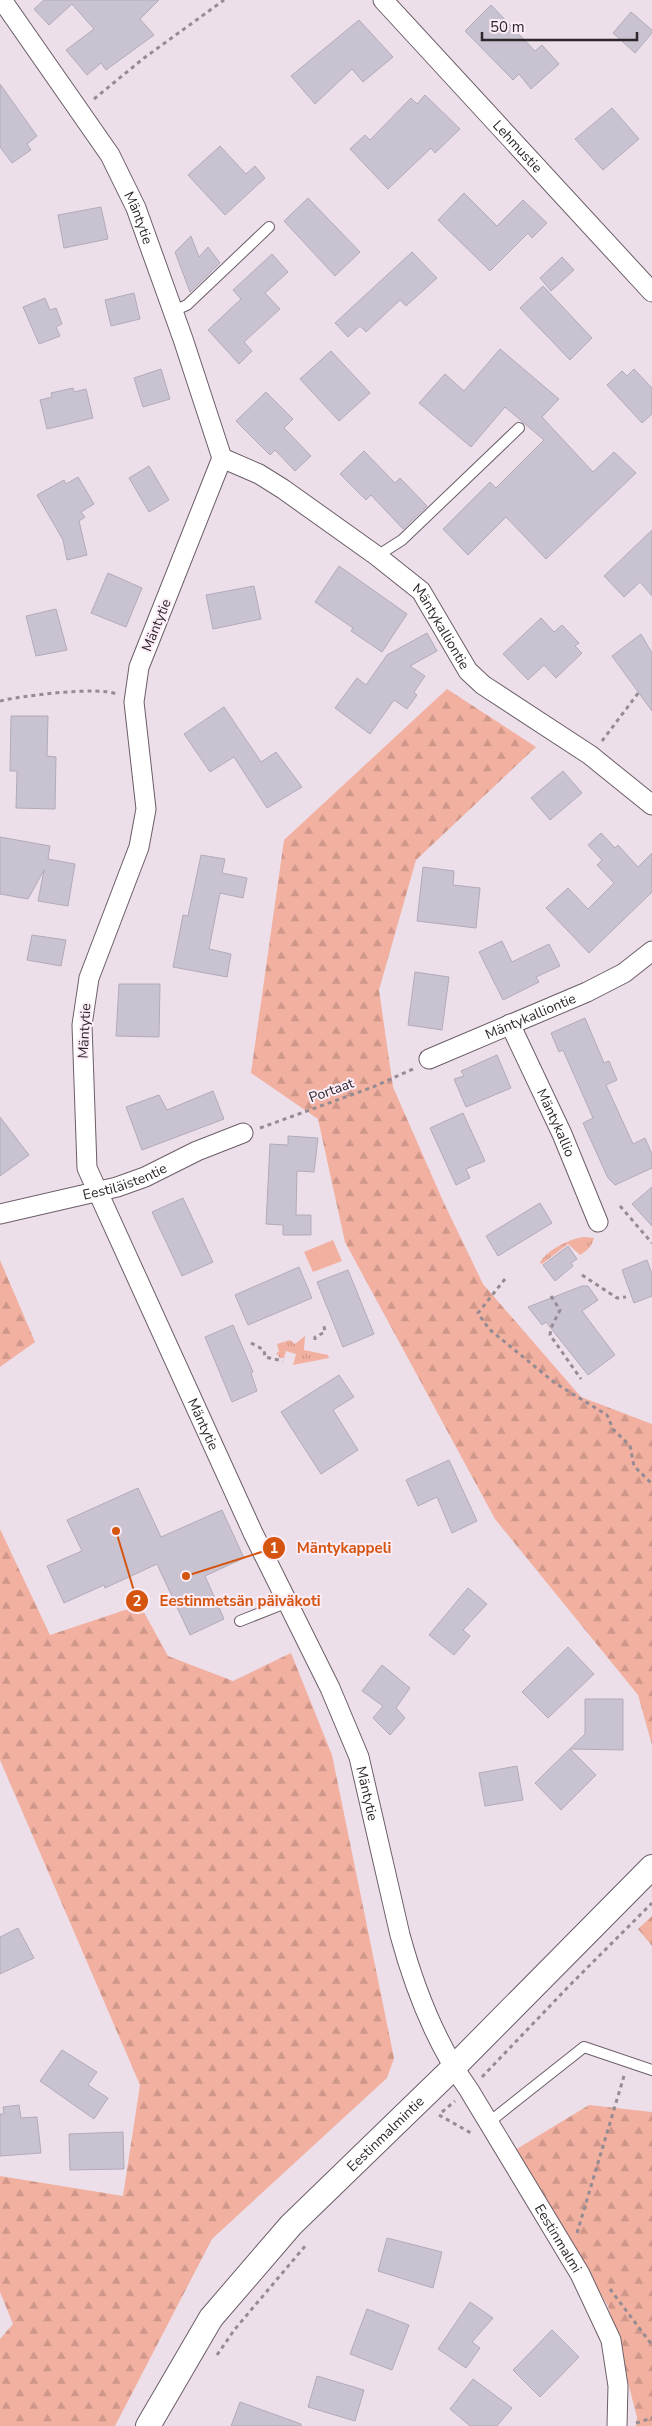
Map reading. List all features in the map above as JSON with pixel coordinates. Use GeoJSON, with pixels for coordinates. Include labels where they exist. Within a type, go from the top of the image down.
{"type":"FeatureCollection","features":[{"type":"Feature","properties":{"kind":"street","name":"Mäntytie"},"geometry":{"type":"LineString","coordinates":[[2,0],[110,155],[136,208],[222,458],[139,667],[134,702],[146,809],[139,847],[89,978],[82,1025],[87,1168],[96,1193],[108,1213],[253,1532],[330,1688],[359,1757],[407,1962],[425,2011],[453,2068]]}},
{"type":"Feature","properties":{"kind":"street","name":"Lehmustie"},"geometry":{"type":"LineString","coordinates":[[384,0],[652,292]]}},
{"type":"Feature","properties":{"kind":"street","name":"Mäntykalliontie"},"geometry":{"type":"LineString","coordinates":[[222,458],[259,474],[284,489],[421,591],[438,617],[465,666],[483,685],[590,755],[652,805]]}},
{"type":"Feature","properties":{"kind":"street","name":"Mäntykalliontie"},"geometry":{"type":"LineString","coordinates":[[422,1063],[587,992],[624,973],[652,951]]}},
{"type":"Feature","properties":{"kind":"street","name":"Mäntykallio"},"geometry":{"type":"LineString","coordinates":[[510,1024],[562,1134],[598,1222]]}},
{"type":"Feature","properties":{"kind":"street","name":"Eestiläistentie"},"geometry":{"type":"LineString","coordinates":[[0,1214],[96,1193],[145,1177],[197,1151],[243,1133]]}},
{"type":"Feature","properties":{"kind":"street","name":"Eestinmalmintie"},"geometry":{"type":"LineString","coordinates":[[148,2426],[211,2318],[291,2225],[453,2068],[652,1867]]}},
{"type":"Feature","properties":{"kind":"street","name":"Eestinmalmi"},"geometry":{"type":"LineString","coordinates":[[453,2068],[469,2090],[580,2274],[611,2340],[618,2386],[616,2426]]}},
{"type":"Feature","properties":{"kind":"lane"},"geometry":{"type":"LineString","coordinates":[[173,311],[186,305],[269,227]]}},
{"type":"Feature","properties":{"kind":"lane"},"geometry":{"type":"LineString","coordinates":[[376,556],[402,540],[519,428]]}},
{"type":"Feature","properties":{"kind":"lane"},"geometry":{"type":"LineString","coordinates":[[240,1621],[288,1602]]}},
{"type":"Feature","properties":{"kind":"lane"},"geometry":{"type":"LineString","coordinates":[[488,2122],[584,2047],[652,2070]]}},
{"type":"Feature","properties":{"kind":"path"},"geometry":{"type":"LineString","coordinates":[[80,110],[144,58],[224,0]]}},
{"type":"Feature","properties":{"kind":"path"},"geometry":{"type":"LineString","coordinates":[[0,701],[16,697],[111,691],[124,698]]}},
{"type":"Feature","properties":{"kind":"path"},"geometry":{"type":"LineString","coordinates":[[598,745],[639,692]]}},
{"type":"Feature","properties":{"kind":"path","name":"Portaat"},"geometry":{"type":"LineString","coordinates":[[243,1133],[373,1087],[422,1063]]}},
{"type":"Feature","properties":{"kind":"path"},"geometry":{"type":"LineString","coordinates":[[620,1206],[652,1243]]}},
{"type":"Feature","properties":{"kind":"path"},"geometry":{"type":"LineString","coordinates":[[582,1276],[617,1298],[626,1296]]}},
{"type":"Feature","properties":{"kind":"path"},"geometry":{"type":"LineString","coordinates":[[505,1279],[478,1313],[489,1329],[555,1383],[607,1416],[613,1430],[630,1446],[634,1466],[652,1484]]}},
{"type":"Feature","properties":{"kind":"path"},"geometry":{"type":"LineString","coordinates":[[552,1296],[560,1310],[551,1328],[550,1335],[581,1379]]}},
{"type":"Feature","properties":{"kind":"path"},"geometry":{"type":"LineString","coordinates":[[315,1340],[315,1337],[325,1332],[324,1326]]}},
{"type":"Feature","properties":{"kind":"path"},"geometry":{"type":"LineString","coordinates":[[251,1343],[264,1350],[265,1357],[283,1361]]}},
{"type":"Feature","properties":{"kind":"path"},"geometry":{"type":"LineString","coordinates":[[432,2121],[469,2090],[652,1903]]}},
{"type":"Feature","properties":{"kind":"path"},"geometry":{"type":"LineString","coordinates":[[570,2258],[628,2062]]}},
{"type":"Feature","properties":{"kind":"path"},"geometry":{"type":"LineString","coordinates":[[213,2361],[235,2329],[312,2237]]}},
{"type":"Feature","properties":{"kind":"path"},"geometry":{"type":"LineString","coordinates":[[580,2274],[600,2275],[652,2345]]}},
{"type":"Feature","properties":{"kind":"path"},"geometry":{"type":"LineString","coordinates":[[628,2426],[652,2418]]}},
{"type":"Feature","properties":{"kind":"green space"},"geometry":{"type":"Polygon","coordinates":[[[447,689],[536,747],[416,860],[379,990],[393,1087],[443,1201],[483,1284],[581,1397],[652,1424],[652,1745],[638,1695],[495,1519],[345,1242],[318,1119],[251,1073],[284,840],[447,689]]]}},
{"type":"Feature","properties":{"kind":"green space"},"geometry":{"type":"Polygon","coordinates":[[[584,1237],[594,1238],[589,1248],[580,1255],[568,1244],[542,1264],[540,1263],[547,1254],[559,1246],[584,1237]]]}},
{"type":"Feature","properties":{"kind":"green space"},"geometry":{"type":"Polygon","coordinates":[[[333,1240],[342,1261],[313,1272],[304,1252],[333,1240]]]}},
{"type":"Feature","properties":{"kind":"green space"},"geometry":{"type":"Polygon","coordinates":[[[0,1260],[35,1342],[0,1367],[0,1260]]]}},
{"type":"Feature","properties":{"kind":"green space"},"geometry":{"type":"Polygon","coordinates":[[[305,1336],[304,1350],[328,1355],[329,1358],[293,1365],[296,1354],[286,1351],[284,1358],[280,1358],[276,1353],[279,1352],[277,1344],[290,1340],[295,1344],[305,1336]]]}},
{"type":"Feature","properties":{"kind":"green space"},"geometry":{"type":"Polygon","coordinates":[[[0,1529],[50,1635],[140,1605],[168,1656],[233,1681],[291,1653],[332,1755],[394,2058],[387,2078],[212,2239],[115,2426],[0,2426],[0,2339],[13,2324],[0,2292],[0,2176],[123,2196],[140,2085],[0,1760],[0,1529]]]}},
{"type":"Feature","properties":{"kind":"green space"},"geometry":{"type":"Polygon","coordinates":[[[652,1916],[652,1946],[638,1929],[652,1916]]]}},
{"type":"Feature","properties":{"kind":"green space"},"geometry":{"type":"Polygon","coordinates":[[[589,2105],[652,2112],[652,2426],[636,2426],[637,2417],[608,2306],[515,2150],[589,2105]]]}},
{"type":"Feature","properties":{"kind":"building"},"geometry":{"type":"Polygon","coordinates":[[[44,0],[159,0],[140,19],[154,35],[106,70],[101,63],[87,75],[66,50],[94,29],[72,4],[49,25],[34,9],[44,0]]]}},
{"type":"Feature","properties":{"kind":"building"},"geometry":{"type":"Polygon","coordinates":[[[491,5],[535,51],[542,45],[559,64],[531,89],[519,74],[513,80],[465,31],[491,5]]]}},
{"type":"Feature","properties":{"kind":"building"},"geometry":{"type":"Polygon","coordinates":[[[631,12],[652,30],[652,33],[635,53],[613,33],[631,12]]]}},
{"type":"Feature","properties":{"kind":"building"},"geometry":{"type":"Polygon","coordinates":[[[359,20],[393,57],[363,82],[352,69],[315,104],[291,76],[359,20]]]}},
{"type":"Feature","properties":{"kind":"building"},"geometry":{"type":"Polygon","coordinates":[[[0,84],[37,136],[27,144],[31,150],[12,163],[0,147],[0,84]]]}},
{"type":"Feature","properties":{"kind":"building"},"geometry":{"type":"Polygon","coordinates":[[[425,95],[460,129],[435,153],[431,148],[388,189],[350,149],[365,135],[370,140],[411,98],[417,104],[425,95]]]}},
{"type":"Feature","properties":{"kind":"building"},"geometry":{"type":"Polygon","coordinates":[[[612,108],[639,139],[603,170],[575,139],[612,108]]]}},
{"type":"Feature","properties":{"kind":"building"},"geometry":{"type":"Polygon","coordinates":[[[220,146],[246,174],[255,166],[265,178],[225,215],[188,175],[220,146]]]}},
{"type":"Feature","properties":{"kind":"building"},"geometry":{"type":"Polygon","coordinates":[[[464,193],[497,226],[523,200],[547,223],[532,238],[528,233],[490,271],[438,220],[464,193]]]}},
{"type":"Feature","properties":{"kind":"building"},"geometry":{"type":"Polygon","coordinates":[[[308,198],[360,252],[335,276],[284,221],[308,198]]]}},
{"type":"Feature","properties":{"kind":"building"},"geometry":{"type":"Polygon","coordinates":[[[101,207],[108,239],[64,248],[58,215],[101,207]]]}},
{"type":"Feature","properties":{"kind":"building"},"geometry":{"type":"Polygon","coordinates":[[[191,236],[199,257],[208,247],[220,263],[190,292],[175,252],[191,236]]]}},
{"type":"Feature","properties":{"kind":"building"},"geometry":{"type":"Polygon","coordinates":[[[412,252],[437,278],[406,306],[400,300],[366,332],[360,326],[348,337],[335,323],[412,252]]]}},
{"type":"Feature","properties":{"kind":"building"},"geometry":{"type":"Polygon","coordinates":[[[272,254],[288,272],[265,293],[280,309],[244,342],[252,351],[239,364],[208,330],[241,299],[233,290],[272,254]]]}},
{"type":"Feature","properties":{"kind":"building"},"geometry":{"type":"Polygon","coordinates":[[[562,257],[574,270],[551,291],[540,278],[562,257]]]}},
{"type":"Feature","properties":{"kind":"building"},"geometry":{"type":"Polygon","coordinates":[[[543,286],[592,338],[570,360],[520,308],[543,286]]]}},
{"type":"Feature","properties":{"kind":"building"},"geometry":{"type":"Polygon","coordinates":[[[134,293],[140,319],[111,326],[105,300],[134,293]]]}},
{"type":"Feature","properties":{"kind":"building"},"geometry":{"type":"Polygon","coordinates":[[[45,298],[50,310],[56,308],[62,324],[56,327],[60,336],[39,344],[23,307],[45,298]]]}},
{"type":"Feature","properties":{"kind":"building"},"geometry":{"type":"Polygon","coordinates":[[[500,349],[559,399],[542,417],[593,472],[614,452],[636,473],[546,559],[506,517],[468,555],[443,529],[490,482],[496,488],[544,440],[505,407],[471,447],[419,403],[445,374],[464,391],[500,349]]]}},
{"type":"Feature","properties":{"kind":"building"},"geometry":{"type":"Polygon","coordinates":[[[331,351],[370,393],[339,421],[300,379],[331,351]]]}},
{"type":"Feature","properties":{"kind":"building"},"geometry":{"type":"Polygon","coordinates":[[[161,369],[170,399],[143,407],[134,378],[161,369]]]}},
{"type":"Feature","properties":{"kind":"building"},"geometry":{"type":"Polygon","coordinates":[[[634,369],[652,388],[652,414],[642,423],[607,385],[622,371],[627,376],[634,369]]]}},
{"type":"Feature","properties":{"kind":"building"},"geometry":{"type":"Polygon","coordinates":[[[73,388],[74,392],[86,389],[93,418],[47,429],[40,400],[52,397],[51,393],[73,388]]]}},
{"type":"Feature","properties":{"kind":"building"},"geometry":{"type":"Polygon","coordinates":[[[266,392],[293,419],[284,428],[311,456],[295,471],[275,450],[270,455],[236,421],[266,392]]]}},
{"type":"Feature","properties":{"kind":"building"},"geometry":{"type":"Polygon","coordinates":[[[364,451],[395,483],[400,478],[427,506],[403,529],[371,495],[366,500],[340,474],[364,451]]]}},
{"type":"Feature","properties":{"kind":"building"},"geometry":{"type":"Polygon","coordinates":[[[149,466],[169,500],[149,512],[129,478],[149,466]]]}},
{"type":"Feature","properties":{"kind":"building"},"geometry":{"type":"Polygon","coordinates":[[[78,477],[94,504],[81,512],[85,517],[79,521],[87,555],[67,560],[63,540],[37,495],[64,480],[66,484],[78,477]]]}},
{"type":"Feature","properties":{"kind":"building"},"geometry":{"type":"Polygon","coordinates":[[[652,530],[652,596],[640,582],[624,597],[604,576],[652,530]]]}},
{"type":"Feature","properties":{"kind":"building"},"geometry":{"type":"Polygon","coordinates":[[[339,566],[407,614],[382,652],[351,631],[353,628],[315,602],[339,566]]]}},
{"type":"Feature","properties":{"kind":"building"},"geometry":{"type":"Polygon","coordinates":[[[108,573],[142,588],[126,627],[91,613],[108,573]]]}},
{"type":"Feature","properties":{"kind":"building"},"geometry":{"type":"Polygon","coordinates":[[[254,586],[261,619],[213,629],[206,595],[254,586]]]}},
{"type":"Feature","properties":{"kind":"building"},"geometry":{"type":"Polygon","coordinates":[[[56,609],[67,650],[36,656],[26,616],[56,609]]]}},
{"type":"Feature","properties":{"kind":"building"},"geometry":{"type":"Polygon","coordinates":[[[541,618],[554,632],[562,625],[579,643],[575,646],[582,653],[556,678],[544,665],[528,680],[503,654],[541,618]]]}},
{"type":"Feature","properties":{"kind":"building"},"geometry":{"type":"Polygon","coordinates":[[[427,633],[437,651],[410,666],[425,676],[414,692],[417,695],[407,709],[394,700],[370,734],[335,708],[357,678],[366,685],[387,655],[427,633]]]}},
{"type":"Feature","properties":{"kind":"building"},"geometry":{"type":"Polygon","coordinates":[[[641,634],[652,653],[652,711],[612,656],[641,634]]]}},
{"type":"Feature","properties":{"kind":"building"},"geometry":{"type":"Polygon","coordinates":[[[224,707],[261,762],[276,752],[302,787],[267,808],[234,757],[210,772],[184,734],[224,707]]]}},
{"type":"Feature","properties":{"kind":"building"},"geometry":{"type":"Polygon","coordinates":[[[11,716],[48,716],[47,756],[56,757],[55,809],[16,808],[17,771],[10,771],[11,716]]]}},
{"type":"Feature","properties":{"kind":"building"},"geometry":{"type":"Polygon","coordinates":[[[563,771],[582,793],[550,820],[531,798],[563,771]]]}},
{"type":"Feature","properties":{"kind":"building"},"geometry":{"type":"Polygon","coordinates":[[[601,833],[615,848],[618,845],[638,867],[652,853],[652,892],[589,953],[546,908],[568,888],[588,909],[614,883],[597,865],[602,860],[588,845],[601,833]]]}},
{"type":"Feature","properties":{"kind":"building"},"geometry":{"type":"Polygon","coordinates":[[[0,837],[50,846],[48,859],[75,864],[68,906],[38,901],[44,870],[28,899],[0,894],[0,837]]]}},
{"type":"Feature","properties":{"kind":"building"},"geometry":{"type":"Polygon","coordinates":[[[201,855],[225,859],[222,873],[247,878],[243,898],[220,893],[209,949],[231,954],[227,977],[173,967],[183,915],[188,916],[201,855]]]}},
{"type":"Feature","properties":{"kind":"building"},"geometry":{"type":"Polygon","coordinates":[[[423,867],[454,871],[453,885],[480,888],[476,928],[417,921],[423,867]]]}},
{"type":"Feature","properties":{"kind":"building"},"geometry":{"type":"Polygon","coordinates":[[[32,935],[66,940],[61,966],[27,960],[32,935]]]}},
{"type":"Feature","properties":{"kind":"building"},"geometry":{"type":"Polygon","coordinates":[[[502,941],[512,962],[549,944],[560,966],[536,977],[539,982],[503,1000],[479,952],[502,941]]]}},
{"type":"Feature","properties":{"kind":"building"},"geometry":{"type":"Polygon","coordinates":[[[415,972],[449,977],[442,1030],[408,1025],[415,972]]]}},
{"type":"Feature","properties":{"kind":"building"},"geometry":{"type":"Polygon","coordinates":[[[119,984],[160,984],[159,1037],[116,1036],[119,984]]]}},
{"type":"Feature","properties":{"kind":"building"},"geometry":{"type":"Polygon","coordinates":[[[585,1018],[604,1063],[609,1061],[617,1080],[606,1085],[633,1144],[645,1138],[652,1154],[652,1168],[615,1185],[608,1178],[583,1123],[593,1118],[563,1050],[559,1052],[551,1033],[585,1018]]]}},
{"type":"Feature","properties":{"kind":"building"},"geometry":{"type":"Polygon","coordinates":[[[497,1055],[511,1088],[466,1107],[454,1079],[464,1076],[461,1071],[497,1055]]]}},
{"type":"Feature","properties":{"kind":"building"},"geometry":{"type":"Polygon","coordinates":[[[213,1091],[224,1119],[142,1150],[126,1107],[159,1095],[167,1110],[213,1091]]]}},
{"type":"Feature","properties":{"kind":"building"},"geometry":{"type":"Polygon","coordinates":[[[463,1113],[485,1161],[466,1169],[470,1178],[456,1185],[430,1128],[463,1113]]]}},
{"type":"Feature","properties":{"kind":"building"},"geometry":{"type":"Polygon","coordinates":[[[0,1117],[29,1155],[0,1176],[0,1117]]]}},
{"type":"Feature","properties":{"kind":"building"},"geometry":{"type":"Polygon","coordinates":[[[288,1136],[318,1138],[314,1172],[297,1171],[296,1215],[311,1215],[311,1235],[283,1235],[283,1225],[266,1224],[270,1144],[288,1145],[288,1136]]]}},
{"type":"Feature","properties":{"kind":"building"},"geometry":{"type":"Polygon","coordinates":[[[652,1187],[652,1226],[632,1204],[652,1187]]]}},
{"type":"Feature","properties":{"kind":"building"},"geometry":{"type":"Polygon","coordinates":[[[183,1198],[213,1262],[182,1276],[152,1212],[183,1198]]]}},
{"type":"Feature","properties":{"kind":"building"},"geometry":{"type":"Polygon","coordinates":[[[540,1203],[552,1223],[498,1256],[486,1236],[540,1203]]]}},
{"type":"Feature","properties":{"kind":"building"},"geometry":{"type":"Polygon","coordinates":[[[568,1246],[577,1259],[571,1263],[573,1266],[555,1281],[543,1265],[568,1246]]]}},
{"type":"Feature","properties":{"kind":"building"},"geometry":{"type":"Polygon","coordinates":[[[647,1260],[652,1274],[652,1296],[634,1303],[622,1270],[647,1260]]]}},
{"type":"Feature","properties":{"kind":"building"},"geometry":{"type":"Polygon","coordinates":[[[299,1267],[312,1298],[248,1325],[235,1295],[299,1267]]]}},
{"type":"Feature","properties":{"kind":"building"},"geometry":{"type":"Polygon","coordinates":[[[348,1270],[374,1334],[343,1347],[317,1282],[348,1270]]]}},
{"type":"Feature","properties":{"kind":"building"},"geometry":{"type":"Polygon","coordinates":[[[582,1286],[588,1286],[598,1300],[582,1311],[615,1355],[588,1375],[546,1322],[542,1325],[528,1307],[582,1286]]]}},
{"type":"Feature","properties":{"kind":"building"},"geometry":{"type":"Polygon","coordinates":[[[233,1325],[253,1372],[251,1373],[257,1391],[232,1402],[205,1337],[233,1325]]]}},
{"type":"Feature","properties":{"kind":"building"},"geometry":{"type":"Polygon","coordinates":[[[339,1375],[354,1397],[333,1410],[358,1450],[321,1474],[281,1412],[339,1375]]]}},
{"type":"Feature","properties":{"kind":"building"},"geometry":{"type":"Polygon","coordinates":[[[449,1460],[477,1521],[452,1533],[437,1497],[418,1506],[406,1480],[449,1460]]]}},
{"type":"Feature","properties":{"kind":"building"},"geometry":{"type":"Polygon","coordinates":[[[138,1488],[161,1537],[222,1510],[244,1558],[205,1576],[224,1619],[190,1635],[157,1564],[105,1588],[104,1585],[64,1603],[47,1566],[82,1551],[67,1520],[138,1488]]]}},
{"type":"Feature","properties":{"kind":"building"},"geometry":{"type":"Polygon","coordinates":[[[468,1588],[487,1604],[463,1630],[470,1636],[454,1655],[429,1635],[468,1588]]]}},
{"type":"Feature","properties":{"kind":"building"},"geometry":{"type":"Polygon","coordinates":[[[568,1647],[594,1674],[548,1718],[522,1692],[568,1647]]]}},
{"type":"Feature","properties":{"kind":"building"},"geometry":{"type":"Polygon","coordinates":[[[382,1665],[410,1688],[396,1708],[405,1718],[390,1735],[373,1718],[383,1706],[362,1691],[382,1665]]]}},
{"type":"Feature","properties":{"kind":"building"},"geometry":{"type":"Polygon","coordinates":[[[585,1699],[623,1699],[623,1750],[570,1749],[596,1775],[561,1810],[535,1783],[585,1734],[585,1699]]]}},
{"type":"Feature","properties":{"kind":"building"},"geometry":{"type":"Polygon","coordinates":[[[517,1766],[523,1800],[485,1806],[479,1773],[517,1766]]]}},
{"type":"Feature","properties":{"kind":"building"},"geometry":{"type":"Polygon","coordinates":[[[18,1928],[34,1958],[0,1974],[0,1937],[18,1928]]]}},
{"type":"Feature","properties":{"kind":"building"},"geometry":{"type":"Polygon","coordinates":[[[62,2050],[97,2072],[88,2085],[108,2098],[94,2119],[40,2081],[62,2050]]]}},
{"type":"Feature","properties":{"kind":"building"},"geometry":{"type":"Polygon","coordinates":[[[19,2105],[21,2118],[37,2117],[41,2153],[0,2156],[0,2114],[4,2114],[3,2107],[19,2105]]]}},
{"type":"Feature","properties":{"kind":"building"},"geometry":{"type":"Polygon","coordinates":[[[123,2132],[124,2169],[70,2170],[69,2134],[123,2132]]]}},
{"type":"Feature","properties":{"kind":"building"},"geometry":{"type":"Polygon","coordinates":[[[387,2238],[442,2252],[433,2288],[378,2271],[387,2238]]]}},
{"type":"Feature","properties":{"kind":"building"},"geometry":{"type":"Polygon","coordinates":[[[470,2302],[493,2318],[472,2342],[480,2348],[466,2368],[438,2349],[470,2302]]]}},
{"type":"Feature","properties":{"kind":"building"},"geometry":{"type":"Polygon","coordinates":[[[367,2309],[409,2325],[392,2370],[350,2354],[367,2309]]]}},
{"type":"Feature","properties":{"kind":"building"},"geometry":{"type":"Polygon","coordinates":[[[552,2330],[579,2357],[540,2397],[513,2370],[552,2330]]]}},
{"type":"Feature","properties":{"kind":"building"},"geometry":{"type":"Polygon","coordinates":[[[317,2376],[364,2390],[355,2421],[308,2407],[317,2376]]]}},
{"type":"Feature","properties":{"kind":"building"},"geometry":{"type":"Polygon","coordinates":[[[473,2379],[512,2408],[497,2426],[470,2426],[450,2409],[473,2379]]]}},
{"type":"Feature","properties":{"kind":"building"},"geometry":{"type":"Polygon","coordinates":[[[240,2402],[301,2424],[301,2426],[231,2426],[240,2402]]]}},
{"type":"Feature","properties":{"kind":"place","name":"Eestinmetsän päiväkoti"},"geometry":{"type":"Point","coordinates":[116,1531]}},
{"type":"Feature","properties":{"kind":"place","name":"Mäntykappeli"},"geometry":{"type":"Point","coordinates":[186,1576]}}]}
